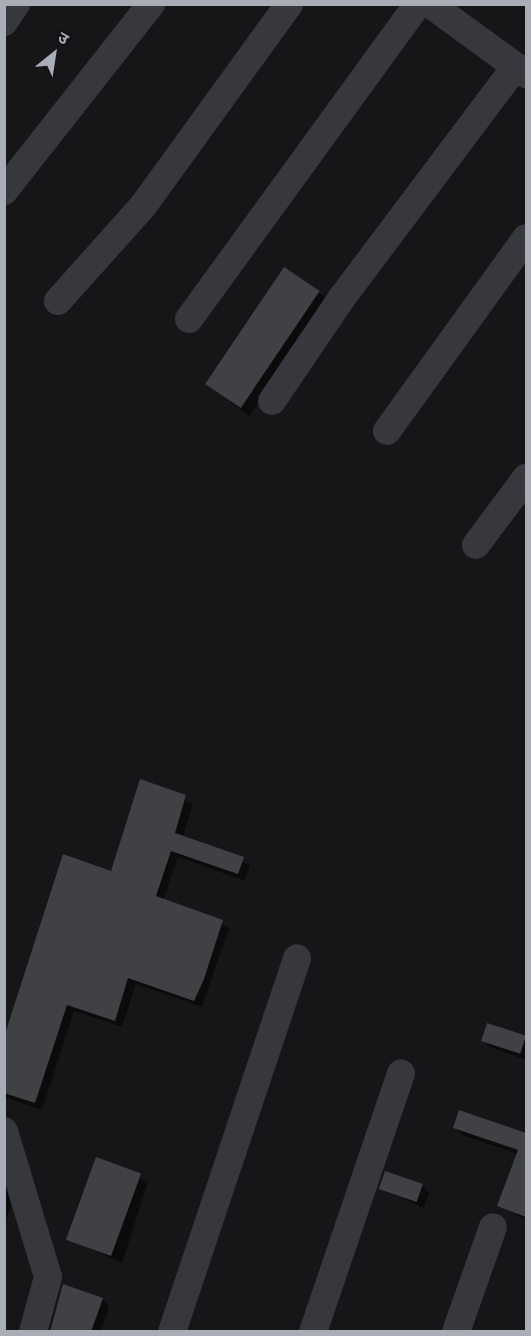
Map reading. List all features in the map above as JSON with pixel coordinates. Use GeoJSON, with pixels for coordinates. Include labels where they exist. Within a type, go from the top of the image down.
{"type":"FeatureCollection","features":[{"type":"Feature","properties":{"kind":"street"},"geometry":{"type":"LineString","coordinates":[[4,22],[16,4]]}},
{"type":"Feature","properties":{"kind":"street"},"geometry":{"type":"LineString","coordinates":[[4,191],[151,4]]}},
{"type":"Feature","properties":{"kind":"street"},"geometry":{"type":"LineString","coordinates":[[58,301],[143,206],[289,4]]}},
{"type":"Feature","properties":{"kind":"street"},"geometry":{"type":"LineString","coordinates":[[189,319],[418,4]]}},
{"type":"Feature","properties":{"kind":"street"},"geometry":{"type":"LineString","coordinates":[[272,401],[341,299],[521,70],[430,4]]}},
{"type":"Feature","properties":{"kind":"street"},"geometry":{"type":"LineString","coordinates":[[387,431],[526,238]]}},
{"type":"Feature","properties":{"kind":"street"},"geometry":{"type":"LineString","coordinates":[[476,545],[526,478]]}},
{"type":"Feature","properties":{"kind":"street"},"geometry":{"type":"LineString","coordinates":[[172,1332],[297,958]]}},
{"type":"Feature","properties":{"kind":"street"},"geometry":{"type":"LineString","coordinates":[[314,1332],[401,1074]]}},
{"type":"Feature","properties":{"kind":"street"},"geometry":{"type":"LineString","coordinates":[[4,1131],[48,1277],[33,1332]]}},
{"type":"Feature","properties":{"kind":"street"},"geometry":{"type":"LineString","coordinates":[[456,1332],[493,1227]]}},
{"type":"Feature","properties":{"kind":"building"},"geometry":{"type":"Polygon","coordinates":[[[284,267],[320,291],[241,408],[205,384],[284,267]]]}},
{"type":"Feature","properties":{"kind":"building"},"geometry":{"type":"Polygon","coordinates":[[[140,779],[186,795],[175,833],[244,857],[238,874],[171,851],[156,896],[223,920],[204,979],[194,1001],[128,978],[115,1021],[67,1005],[35,1103],[4,1093],[4,1037],[63,854],[111,871],[140,779]]]}},
{"type":"Feature","properties":{"kind":"building"},"geometry":{"type":"Polygon","coordinates":[[[487,1023],[526,1036],[520,1054],[481,1041],[487,1023]]]}},
{"type":"Feature","properties":{"kind":"building"},"geometry":{"type":"Polygon","coordinates":[[[459,1110],[526,1133],[526,1217],[497,1206],[518,1150],[453,1128],[459,1110]]]}},
{"type":"Feature","properties":{"kind":"building"},"geometry":{"type":"Polygon","coordinates":[[[96,1157],[141,1173],[111,1256],[66,1240],[96,1157]]]}},
{"type":"Feature","properties":{"kind":"building"},"geometry":{"type":"Polygon","coordinates":[[[385,1171],[423,1184],[417,1202],[379,1189],[385,1171]]]}},
{"type":"Feature","properties":{"kind":"building"},"geometry":{"type":"Polygon","coordinates":[[[63,1284],[103,1298],[91,1332],[50,1332],[63,1284]]]}}]}
